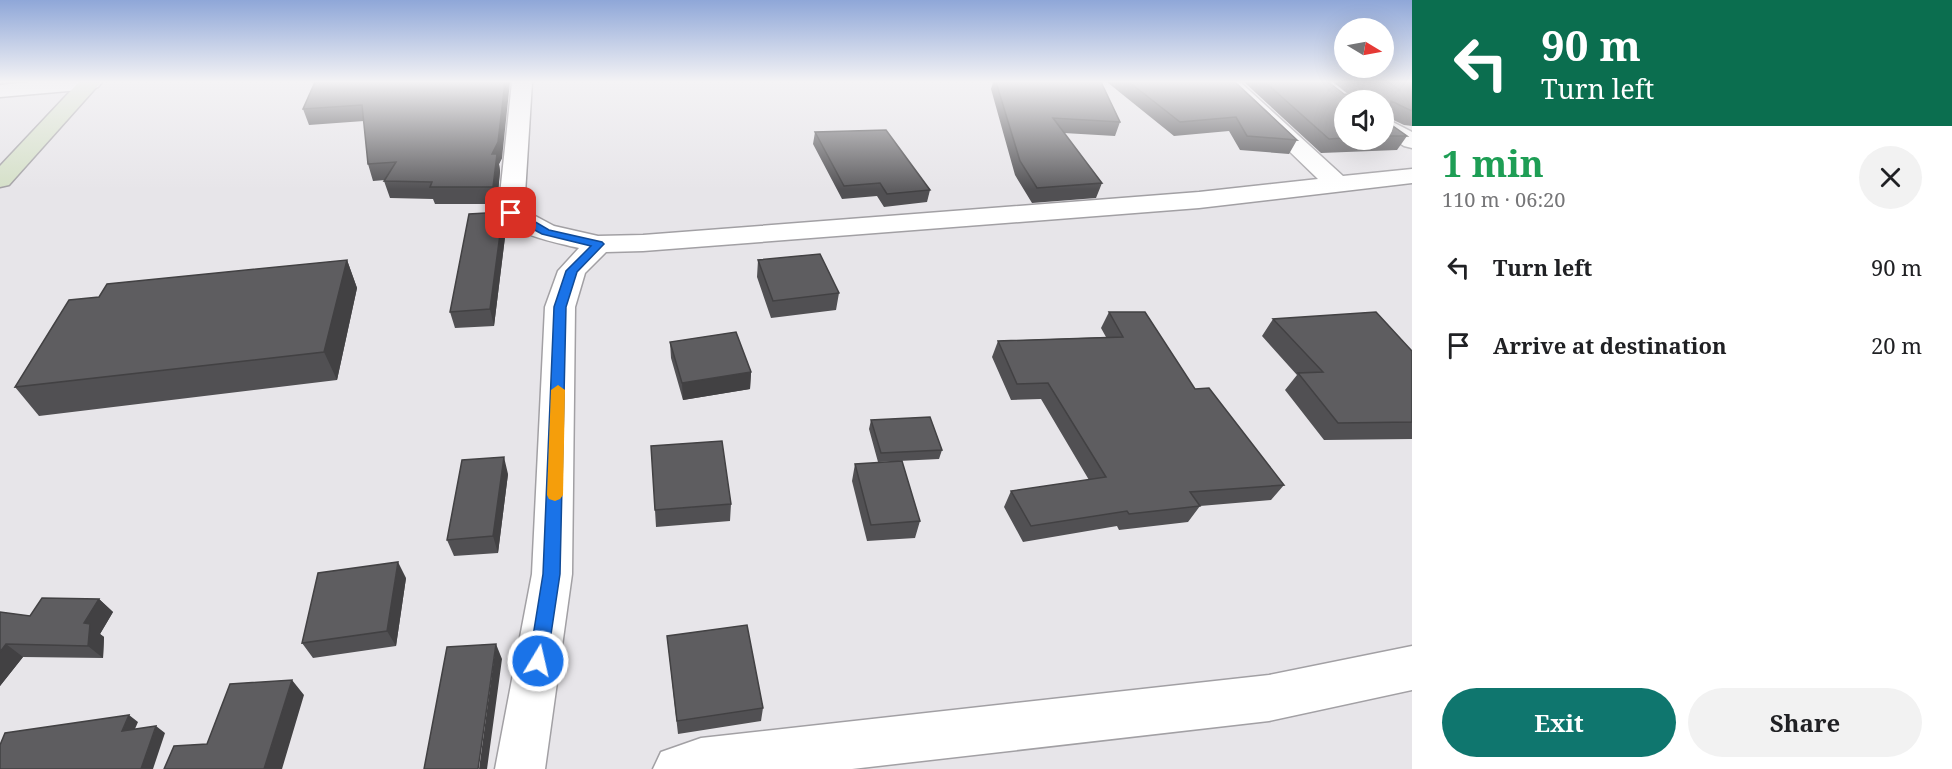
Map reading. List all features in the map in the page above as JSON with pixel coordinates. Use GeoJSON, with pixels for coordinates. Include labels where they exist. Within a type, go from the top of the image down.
{"type":"FeatureCollection","features":[{"type":"Feature","properties":{"kind":"main road"},"geometry":{"type":"LineString","coordinates":[[0,180],[58,118]]}},
{"type":"Feature","properties":{"kind":"street"},"geometry":{"type":"LineString","coordinates":[[519,118],[511,213],[545,232],[598,244],[643,243],[1199,200],[1412,176]]}},
{"type":"Feature","properties":{"kind":"street"},"geometry":{"type":"LineString","coordinates":[[1266,118],[1338,185]]}},
{"type":"Feature","properties":{"kind":"street"},"geometry":{"type":"LineString","coordinates":[[1394,130],[1412,141]]}},
{"type":"Feature","properties":{"kind":"street"},"geometry":{"type":"LineString","coordinates":[[520,769],[552,574],[560,307],[572,271],[598,244]]}},
{"type":"Feature","properties":{"kind":"street"},"geometry":{"type":"LineString","coordinates":[[678,769],[700,762],[1269,698],[1412,668]]}},
{"type":"Feature","properties":{"kind":"building"},"geometry":{"type":"Polygon","coordinates":[[[363,118],[501,118],[498,142],[492,154],[497,154],[493,187],[430,187],[432,182],[384,181],[396,162],[368,164],[363,118]]]}},
{"type":"Feature","properties":{"kind":"building"},"geometry":{"type":"Polygon","coordinates":[[[1007,118],[1118,118],[1120,122],[1053,118],[1102,183],[1037,188],[1020,161],[1007,118]]]}},
{"type":"Feature","properties":{"kind":"building"},"geometry":{"type":"Polygon","coordinates":[[[1175,118],[1226,118],[1180,122],[1175,118]]]}},
{"type":"Feature","properties":{"kind":"building"},"geometry":{"type":"Polygon","coordinates":[[[1237,118],[1273,118],[1297,140],[1247,136],[1237,118]]]}},
{"type":"Feature","properties":{"kind":"building"},"geometry":{"type":"Polygon","coordinates":[[[1305,118],[1334,118],[1334,139],[1329,139],[1305,118]]]}},
{"type":"Feature","properties":{"kind":"building"},"geometry":{"type":"Polygon","coordinates":[[[1394,127],[1407,136],[1394,136],[1394,127]]]}},
{"type":"Feature","properties":{"kind":"building"},"geometry":{"type":"Polygon","coordinates":[[[886,130],[930,190],[887,194],[880,183],[844,186],[815,132],[886,130]]]}},
{"type":"Feature","properties":{"kind":"building"},"geometry":{"type":"Polygon","coordinates":[[[503,212],[490,309],[450,312],[469,214],[503,212]]]}},
{"type":"Feature","properties":{"kind":"building"},"geometry":{"type":"Polygon","coordinates":[[[820,254],[839,293],[773,301],[758,260],[820,254]]]}},
{"type":"Feature","properties":{"kind":"building"},"geometry":{"type":"Polygon","coordinates":[[[347,260],[324,352],[15,387],[69,300],[99,297],[107,284],[347,260]]]}},
{"type":"Feature","properties":{"kind":"building"},"geometry":{"type":"Polygon","coordinates":[[[1109,312],[1145,312],[1195,389],[1209,388],[1284,485],[1190,492],[1200,506],[1129,514],[1127,511],[1031,526],[1011,491],[1106,477],[1048,383],[1017,384],[998,341],[1123,337],[1109,312]]]}},
{"type":"Feature","properties":{"kind":"building"},"geometry":{"type":"Polygon","coordinates":[[[1376,312],[1412,351],[1412,422],[1338,423],[1298,373],[1323,372],[1273,319],[1376,312]]]}},
{"type":"Feature","properties":{"kind":"building"},"geometry":{"type":"Polygon","coordinates":[[[736,332],[751,372],[682,383],[670,342],[736,332]]]}},
{"type":"Feature","properties":{"kind":"building"},"geometry":{"type":"Polygon","coordinates":[[[930,417],[942,450],[881,453],[871,420],[930,417]]]}},
{"type":"Feature","properties":{"kind":"building"},"geometry":{"type":"Polygon","coordinates":[[[722,441],[731,504],[655,510],[651,446],[722,441]]]}},
{"type":"Feature","properties":{"kind":"building"},"geometry":{"type":"Polygon","coordinates":[[[504,457],[493,536],[447,540],[462,460],[504,457]]]}},
{"type":"Feature","properties":{"kind":"building"},"geometry":{"type":"Polygon","coordinates":[[[902,461],[920,521],[871,525],[855,464],[902,461]]]}},
{"type":"Feature","properties":{"kind":"building"},"geometry":{"type":"Polygon","coordinates":[[[398,562],[387,631],[302,643],[318,573],[398,562]]]}},
{"type":"Feature","properties":{"kind":"building"},"geometry":{"type":"Polygon","coordinates":[[[42,598],[99,599],[84,623],[90,624],[88,646],[6,644],[0,652],[0,612],[30,616],[42,598]]]}},
{"type":"Feature","properties":{"kind":"building"},"geometry":{"type":"Polygon","coordinates":[[[747,625],[763,708],[677,721],[667,636],[747,625]]]}},
{"type":"Feature","properties":{"kind":"building"},"geometry":{"type":"Polygon","coordinates":[[[496,644],[478,769],[424,769],[447,647],[496,644]]]}},
{"type":"Feature","properties":{"kind":"building"},"geometry":{"type":"Polygon","coordinates":[[[292,680],[264,769],[164,769],[174,746],[207,744],[230,684],[292,680]]]}},
{"type":"Feature","properties":{"kind":"building"},"geometry":{"type":"Polygon","coordinates":[[[129,715],[122,731],[156,726],[141,769],[0,769],[0,745],[5,733],[129,715]]]}},
{"type":"Feature","properties":{"kind":"slow traffic"},"geometry":{"type":"LineString","coordinates":[[555,495],[558,390]]}},
{"type":"Feature","properties":{"kind":"route"},"geometry":{"type":"LineString","coordinates":[[511,213],[545,232],[598,244],[572,271],[560,307],[552,574],[538,661]]}}]}
